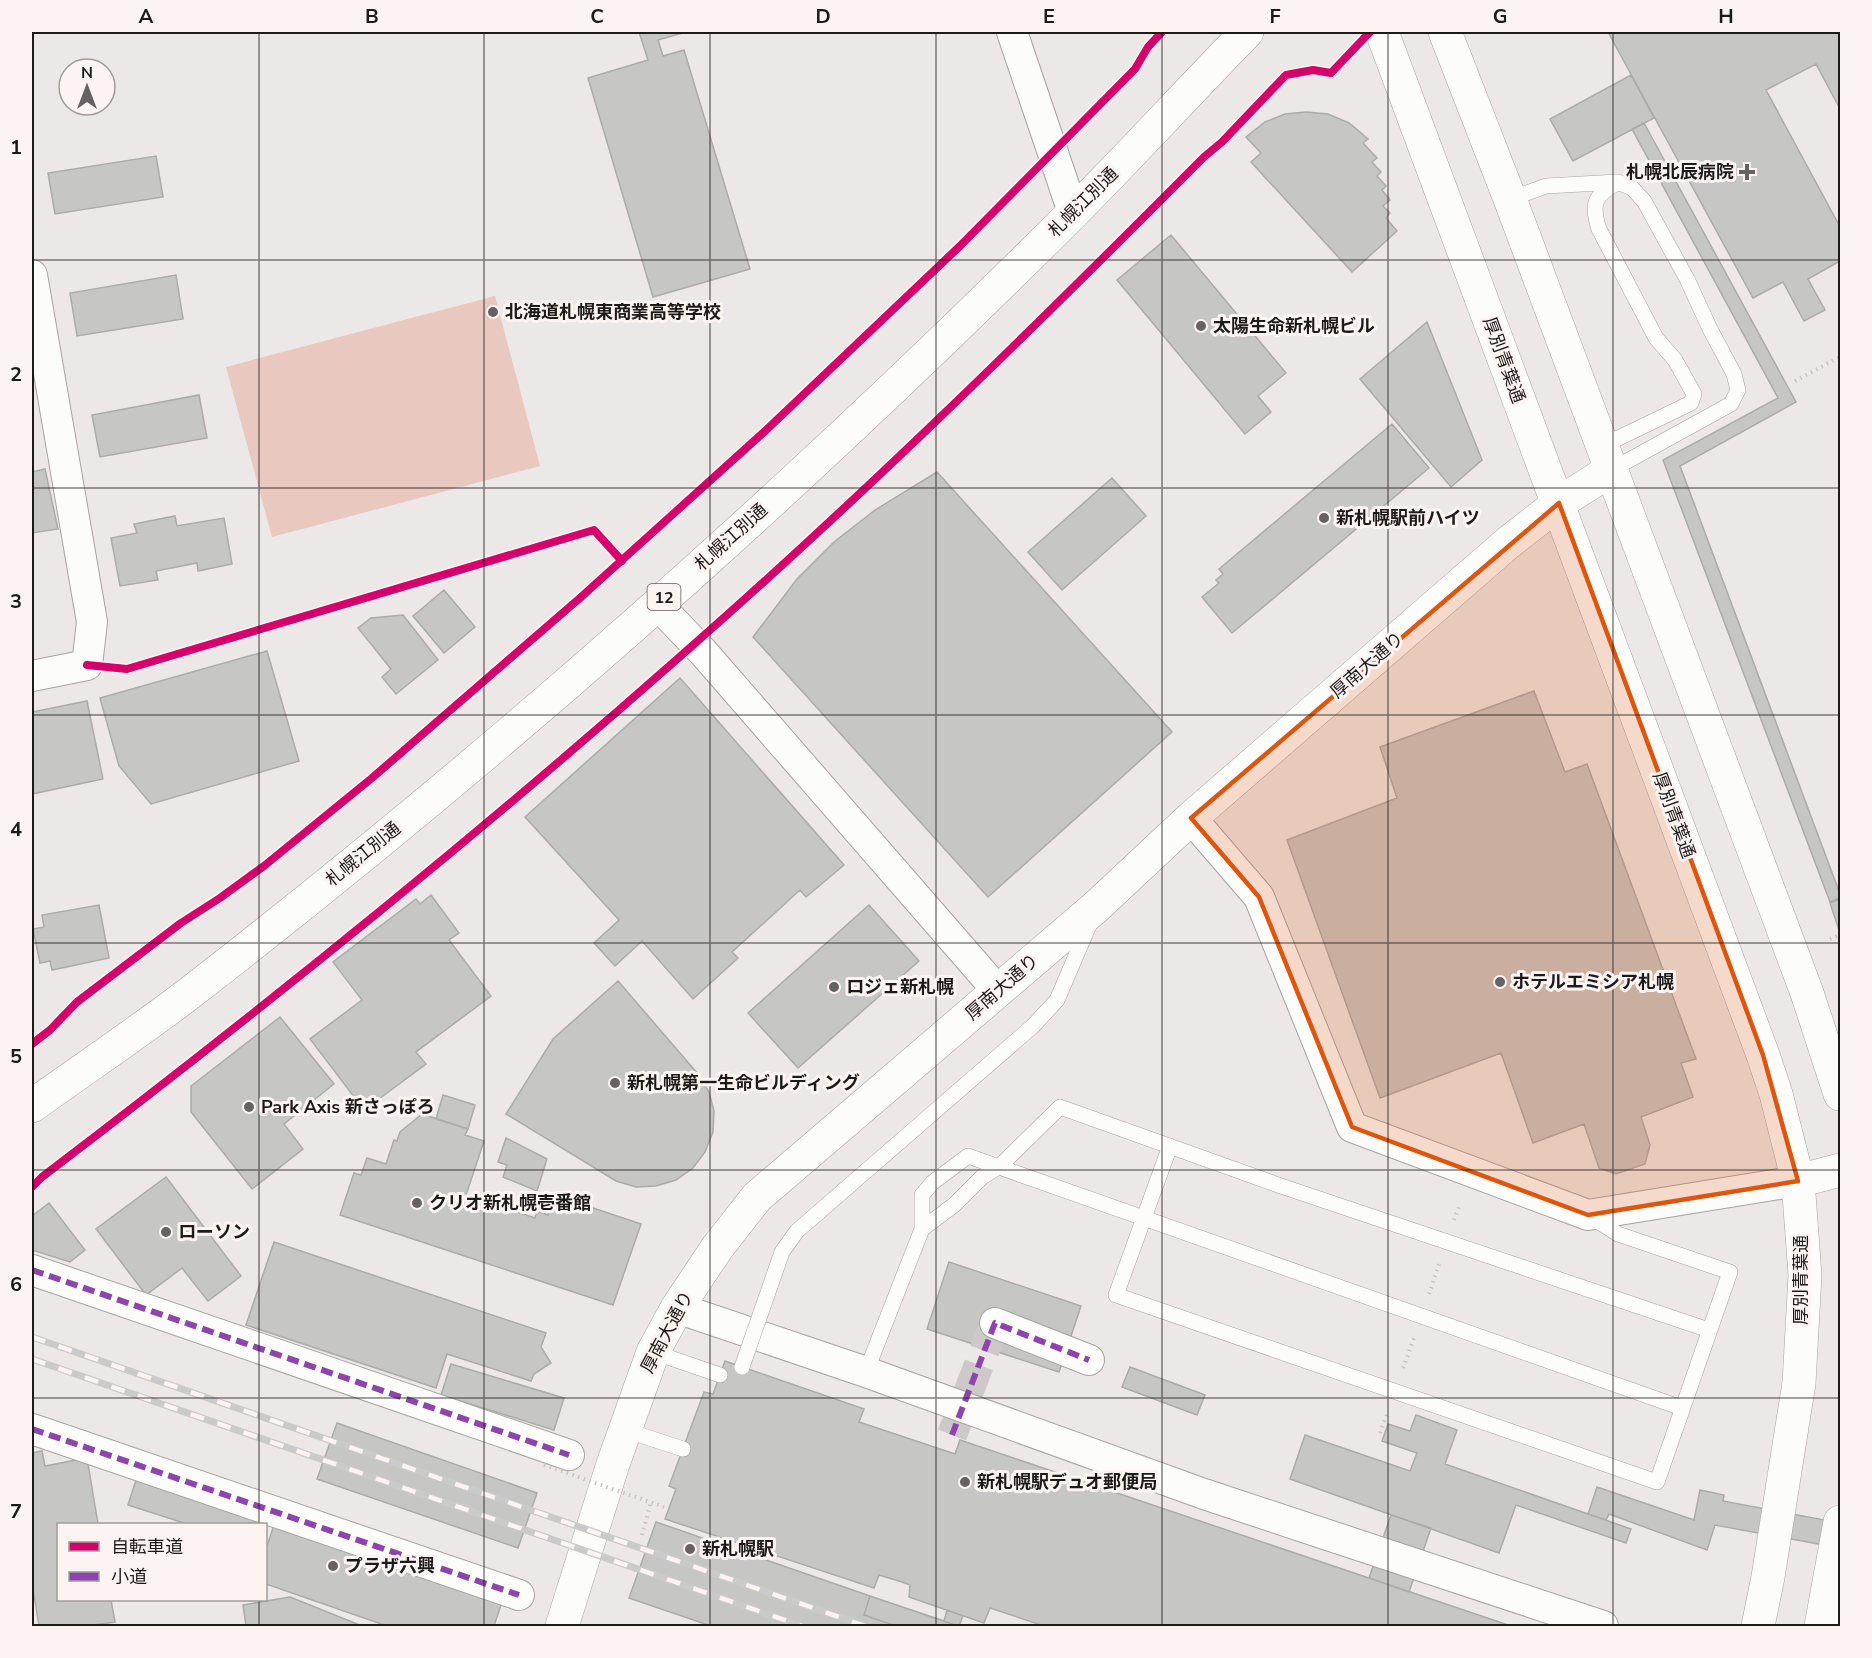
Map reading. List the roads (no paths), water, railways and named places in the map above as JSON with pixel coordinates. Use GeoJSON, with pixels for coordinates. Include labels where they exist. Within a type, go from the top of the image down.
{"type":"FeatureCollection","features":[{"type":"Feature","properties":{"kind":"main road","name":"札幌江別通"},"geometry":{"type":"LineString","coordinates":[[32,1106],[187,995],[365,854],[511,732],[657,604],[853,427],[1073,212],[1247,32]]}},
{"type":"Feature","properties":{"kind":"main road","name":"厚別青葉通"},"geometry":{"type":"LineString","coordinates":[[1382,32],[1559,502],[1763,1055],[1798,1181],[1804,1275],[1799,1383],[1758,1626]]}},
{"type":"Feature","properties":{"kind":"main road"},"geometry":{"type":"LineString","coordinates":[[1445,32],[1808,993],[1840,1094]]}},
{"type":"Feature","properties":{"kind":"main road","name":"厚南大通り"},"geometry":{"type":"LineString","coordinates":[[568,1625],[625,1430],[653,1352],[677,1308],[717,1248],[757,1197],[1097,906],[1191,818],[1509,542],[1559,502],[1607,458]]}},
{"type":"Feature","properties":{"kind":"main road"},"geometry":{"type":"LineString","coordinates":[[1798,1181],[1840,1170]]}},
{"type":"Feature","properties":{"kind":"main road"},"geometry":{"type":"LineString","coordinates":[[1821,1626],[1840,1522]]}},
{"type":"Feature","properties":{"kind":"street"},"geometry":{"type":"LineString","coordinates":[[1012,32],[1073,212]]}},
{"type":"Feature","properties":{"kind":"street"},"geometry":{"type":"LineString","coordinates":[[32,275],[92,622],[87,665],[32,676]]}},
{"type":"Feature","properties":{"kind":"street"},"geometry":{"type":"LineString","coordinates":[[657,604],[703,652],[998,991]]}},
{"type":"Feature","properties":{"kind":"street"},"geometry":{"type":"LineString","coordinates":[[1191,818],[1258,897],[1352,1127],[1588,1215],[1798,1181]]}},
{"type":"Feature","properties":{"kind":"street"},"geometry":{"type":"LineString","coordinates":[[32,1270],[556,1460]]}},
{"type":"Feature","properties":{"kind":"street"},"geometry":{"type":"LineString","coordinates":[[677,1308],[866,1372],[1204,1494],[1603,1626]]}},
{"type":"Feature","properties":{"kind":"street"},"geometry":{"type":"LineString","coordinates":[[995,1323],[1089,1360]]}},
{"type":"Feature","properties":{"kind":"street"},"geometry":{"type":"LineString","coordinates":[[32,1429],[519,1595]]}},
{"type":"Feature","properties":{"kind":"lane"},"geometry":{"type":"LineString","coordinates":[[1510,199],[1546,186],[1618,182],[1632,188],[1644,201],[1687,279],[1734,374],[1738,390],[1731,404],[1607,458]]}},
{"type":"Feature","properties":{"kind":"lane"},"geometry":{"type":"LineString","coordinates":[[1607,458],[1691,403],[1694,394],[1675,360],[1656,338],[1599,229],[1593,213],[1594,204],[1600,195],[1618,182]]}},
{"type":"Feature","properties":{"kind":"lane"},"geometry":{"type":"LineString","coordinates":[[742,1367],[782,1252],[797,1231],[1033,1026],[1057,1000],[1097,906]]}},
{"type":"Feature","properties":{"kind":"lane"},"geometry":{"type":"LineString","coordinates":[[922,1229],[954,1205],[982,1177],[1000,1166],[1060,1107],[1281,1186],[1709,1330]]}},
{"type":"Feature","properties":{"kind":"lane"},"geometry":{"type":"LineString","coordinates":[[1170,1146],[1116,1294],[1656,1482],[1730,1272],[1618,1234],[1588,1215]]}},
{"type":"Feature","properties":{"kind":"lane"},"geometry":{"type":"LineString","coordinates":[[866,1372],[922,1229],[922,1195],[933,1183],[968,1156],[1682,1408]]}},
{"type":"Feature","properties":{"kind":"lane"},"geometry":{"type":"LineString","coordinates":[[653,1352],[720,1374]]}},
{"type":"Feature","properties":{"kind":"lane"},"geometry":{"type":"LineString","coordinates":[[625,1430],[683,1449]]}},
{"type":"Feature","properties":{"kind":"tunnel"},"geometry":{"type":"LineString","coordinates":[[952,1435],[995,1323]]}},
{"type":"Feature","properties":{"kind":"railway"},"geometry":{"type":"LineString","coordinates":[[32,1337],[865,1626]]}},
{"type":"Feature","properties":{"kind":"railway"},"geometry":{"type":"LineString","coordinates":[[32,1359],[802,1626]]}},
{"type":"Feature","properties":{"kind":"place","name":"札幌北辰病院"},"geometry":{"type":"Point","coordinates":[1747,172]}},
{"type":"Feature","properties":{"kind":"place","name":"北海道札幌東商業高等学校"},"geometry":{"type":"Point","coordinates":[493,312]}},
{"type":"Feature","properties":{"kind":"place","name":"太陽生命新札幌ビル"},"geometry":{"type":"Point","coordinates":[1201,326]}},
{"type":"Feature","properties":{"kind":"place","name":"新札幌駅前ハイツ"},"geometry":{"type":"Point","coordinates":[1324,518]}},
{"type":"Feature","properties":{"kind":"place","name":"ホテルエミシア札幌"},"geometry":{"type":"Point","coordinates":[1500,982]}},
{"type":"Feature","properties":{"kind":"place","name":"ロジェ新札幌"},"geometry":{"type":"Point","coordinates":[834,987]}},
{"type":"Feature","properties":{"kind":"place","name":"新札幌第一生命ビルディング"},"geometry":{"type":"Point","coordinates":[615,1083]}},
{"type":"Feature","properties":{"kind":"place","name":"Park Axis 新さっぽろ"},"geometry":{"type":"Point","coordinates":[249,1107]}},
{"type":"Feature","properties":{"kind":"place","name":"クリオ新札幌壱番館"},"geometry":{"type":"Point","coordinates":[417,1203]}},
{"type":"Feature","properties":{"kind":"place","name":"ローソン"},"geometry":{"type":"Point","coordinates":[166,1232]}},
{"type":"Feature","properties":{"kind":"place","name":"新札幌駅デュオ郵便局"},"geometry":{"type":"Point","coordinates":[965,1482]}},
{"type":"Feature","properties":{"kind":"place","name":"新札幌駅"},"geometry":{"type":"Point","coordinates":[690,1549]}},
{"type":"Feature","properties":{"kind":"place","name":"プラザ六興"},"geometry":{"type":"Point","coordinates":[333,1566]}}]}
